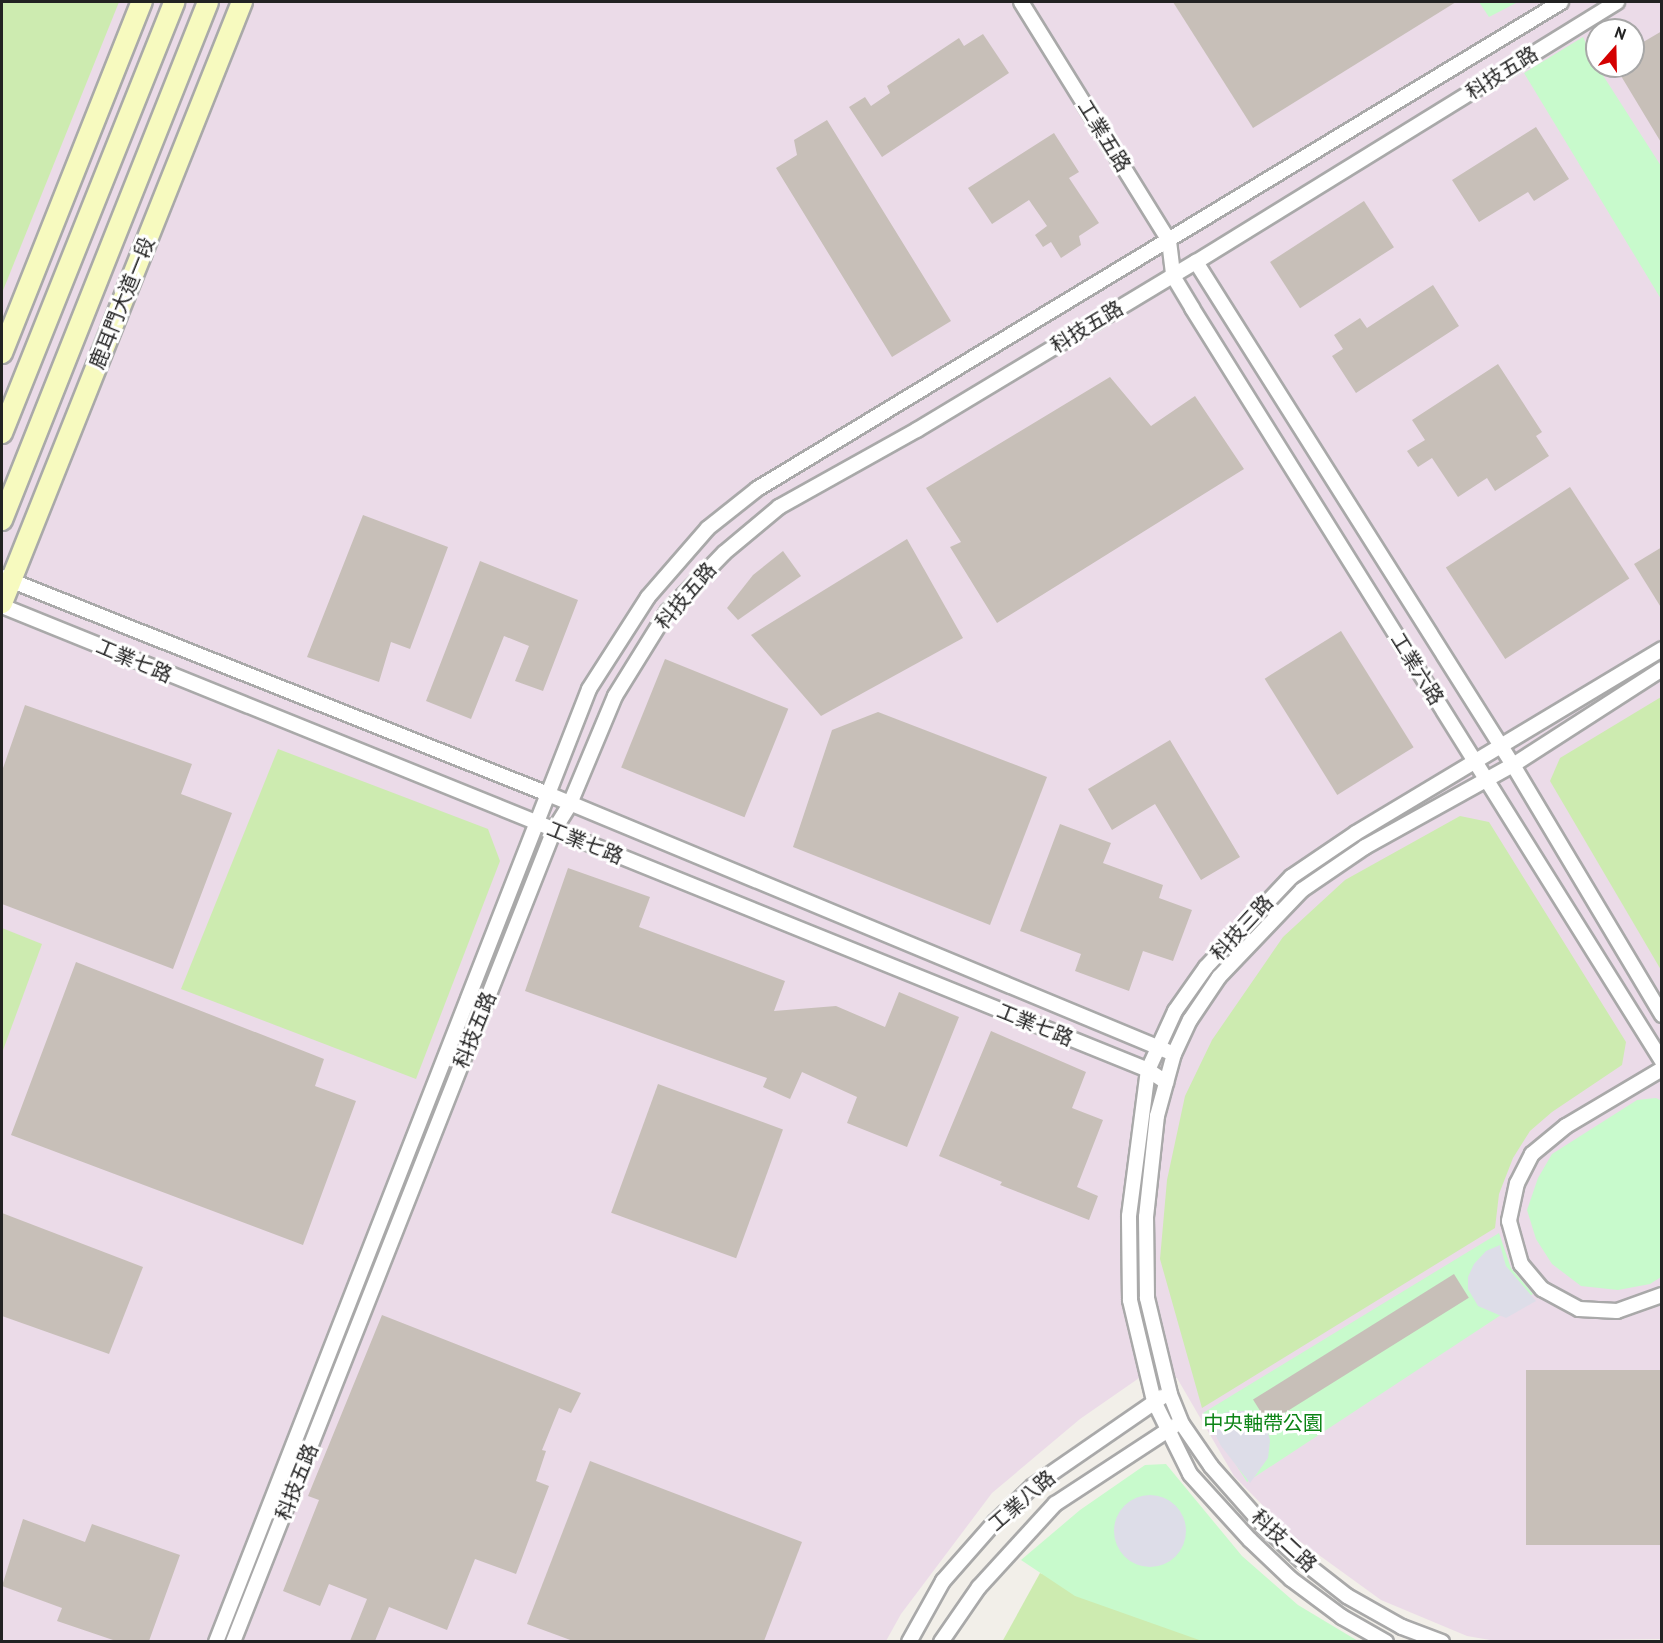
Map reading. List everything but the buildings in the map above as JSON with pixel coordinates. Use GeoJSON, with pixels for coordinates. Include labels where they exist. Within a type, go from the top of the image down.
{"type":"FeatureCollection","features":[{"type":"Feature","properties":{"kind":"street"},"geometry":{"type":"LineString","coordinates":[[2,353],[142,2]]}},
{"type":"Feature","properties":{"kind":"street"},"geometry":{"type":"LineString","coordinates":[[2,432],[174,2]]}},
{"type":"Feature","properties":{"kind":"street","name":"鹿耳門大道一段"},"geometry":{"type":"LineString","coordinates":[[2,520],[208,2]]}},
{"type":"Feature","properties":{"kind":"street","name":"鹿耳門大道一段"},"geometry":{"type":"LineString","coordinates":[[2,605],[6,579],[242,2]]}},
{"type":"Feature","properties":{"kind":"street","name":"工業五路"},"geometry":{"type":"LineString","coordinates":[[1021,2],[1169,241],[1173,276]]}},
{"type":"Feature","properties":{"kind":"street","name":"科技五路"},"geometry":{"type":"LineString","coordinates":[[216,1641],[589,689],[648,597],[708,528],[757,489],[1561,2]]}},
{"type":"Feature","properties":{"kind":"street","name":"科技五路"},"geometry":{"type":"LineString","coordinates":[[233,1641],[554,831],[569,806],[615,696],[667,612],[724,553],[779,507],[916,430],[1173,276],[1617,2]]}},
{"type":"Feature","properties":{"kind":"street","name":"工業六路"},"geometry":{"type":"LineString","coordinates":[[1196,262],[1513,765],[1662,1015]]}},
{"type":"Feature","properties":{"kind":"street","name":"工業六路"},"geometry":{"type":"LineString","coordinates":[[1173,276],[1662,1061]]}},
{"type":"Feature","properties":{"kind":"street","name":"工業七路"},"geometry":{"type":"LineString","coordinates":[[6,579],[548,794],[569,806],[1174,1054]]}},
{"type":"Feature","properties":{"kind":"street","name":"工業七路"},"geometry":{"type":"LineString","coordinates":[[2,605],[536,824],[1148,1070],[1166,1083]]}},
{"type":"Feature","properties":{"kind":"street","name":"科技三路"},"geometry":{"type":"LineString","coordinates":[[1154,1401],[1130,1300],[1129,1216],[1148,1070],[1175,1011],[1206,967],[1292,877],[1356,833],[1662,649]]}},
{"type":"Feature","properties":{"kind":"street","name":"科技三路"},"geometry":{"type":"LineString","coordinates":[[1170,1394],[1147,1298],[1146,1217],[1157,1116],[1174,1054],[1190,1020],[1219,977],[1302,890],[1365,847],[1513,765],[1662,669]]}},
{"type":"Feature","properties":{"kind":"street"},"geometry":{"type":"LineString","coordinates":[[1662,1069],[1566,1126],[1532,1154],[1517,1183],[1509,1221],[1521,1264],[1542,1289],[1579,1309],[1617,1311],[1662,1295]]}},
{"type":"Feature","properties":{"kind":"street","name":"工業八路"},"geometry":{"type":"LineString","coordinates":[[909,1641],[943,1581],[995,1522],[1033,1486],[1154,1401],[1170,1394]]}},
{"type":"Feature","properties":{"kind":"street","name":"科技二路"},"geometry":{"type":"LineString","coordinates":[[1170,1394],[1182,1424],[1211,1466],[1264,1526],[1301,1560],[1347,1596],[1402,1628],[1442,1641]]}},
{"type":"Feature","properties":{"kind":"street","name":"科技二路"},"geometry":{"type":"LineString","coordinates":[[1154,1401],[1190,1474],[1250,1540],[1291,1579],[1342,1617],[1386,1641]]}},
{"type":"Feature","properties":{"kind":"street","name":"工業八路"},"geometry":{"type":"LineString","coordinates":[[941,1641],[972,1595],[1055,1504],[1166,1428],[1182,1424]]}},
{"type":"Feature","properties":{"kind":"shaded area"},"geometry":{"type":"Polygon","coordinates":[[[2,2],[1661,2],[1661,1639],[1496,1641],[1467,1636],[1381,1600],[1294,1537],[1234,1476],[1177,1378],[1142,1376],[1080,1419],[992,1493],[901,1614],[886,1641],[2,1642],[2,2]]]}},
{"type":"Feature","properties":{"kind":"shaded area"},"geometry":{"type":"Polygon","coordinates":[[[1500,1245],[1506,1266],[1536,1301],[1506,1318],[1478,1306],[1468,1289],[1468,1277],[1474,1264],[1486,1251],[1500,1245]]]}},
{"type":"Feature","properties":{"kind":"shaded area"},"geometry":{"type":"Polygon","coordinates":[[[1244,1411],[1267,1428],[1270,1441],[1268,1458],[1250,1483],[1221,1446],[1208,1420],[1227,1412],[1244,1411]]]}},
{"type":"Feature","properties":{"kind":"shaded area"},"geometry":{"type":"Polygon","coordinates":[[[1150,1495],[1170,1501],[1180,1511],[1186,1531],[1180,1551],[1170,1561],[1150,1567],[1130,1561],[1120,1551],[1114,1531],[1120,1511],[1130,1501],[1150,1495]]]}},
{"type":"Feature","properties":{"kind":"green space"},"geometry":{"type":"Polygon","coordinates":[[[2,2],[119,2],[2,293],[2,2]]]}},
{"type":"Feature","properties":{"kind":"green space"},"geometry":{"type":"Polygon","coordinates":[[[1479,2],[1518,2],[1489,17],[1479,2]]]}},
{"type":"Feature","properties":{"kind":"green space"},"geometry":{"type":"Polygon","coordinates":[[[1583,37],[1585,78],[1605,78],[1661,166],[1661,299],[1524,73],[1583,37]]]}},
{"type":"Feature","properties":{"kind":"green space"},"geometry":{"type":"Polygon","coordinates":[[[1661,697],[1661,970],[1550,781],[1560,758],[1661,697]]]}},
{"type":"Feature","properties":{"kind":"green space"},"geometry":{"type":"Polygon","coordinates":[[[278,749],[488,829],[500,861],[416,1079],[181,989],[278,749]]]}},
{"type":"Feature","properties":{"kind":"green space"},"geometry":{"type":"Polygon","coordinates":[[[1460,816],[1489,822],[1626,1042],[1622,1065],[1552,1112],[1530,1131],[1513,1158],[1499,1194],[1495,1228],[1202,1408],[1160,1259],[1167,1180],[1185,1096],[1212,1040],[1283,937],[1345,880],[1460,816]]]}},
{"type":"Feature","properties":{"kind":"green space"},"geometry":{"type":"Polygon","coordinates":[[[2,928],[42,944],[2,1053],[2,928]]]}},
{"type":"Feature","properties":{"kind":"green space"},"geometry":{"type":"Polygon","coordinates":[[[1656,1098],[1662,1101],[1661,1277],[1650,1284],[1618,1290],[1581,1286],[1552,1264],[1536,1239],[1527,1210],[1538,1178],[1552,1154],[1637,1100],[1656,1098]]]}},
{"type":"Feature","properties":{"kind":"green space","name":"中央軸帶公園"},"geometry":{"type":"Polygon","coordinates":[[[1499,1233],[1511,1268],[1533,1294],[1247,1482],[1203,1413],[1499,1233]]]}},
{"type":"Feature","properties":{"kind":"green space"},"geometry":{"type":"Polygon","coordinates":[[[1166,1464],[1242,1556],[1298,1605],[1358,1641],[1202,1641],[1075,1596],[1021,1560],[1080,1510],[1145,1465],[1166,1464]]]}},
{"type":"Feature","properties":{"kind":"green space"},"geometry":{"type":"Polygon","coordinates":[[[1040,1573],[1217,1641],[1002,1642],[1040,1573]]]}}]}
